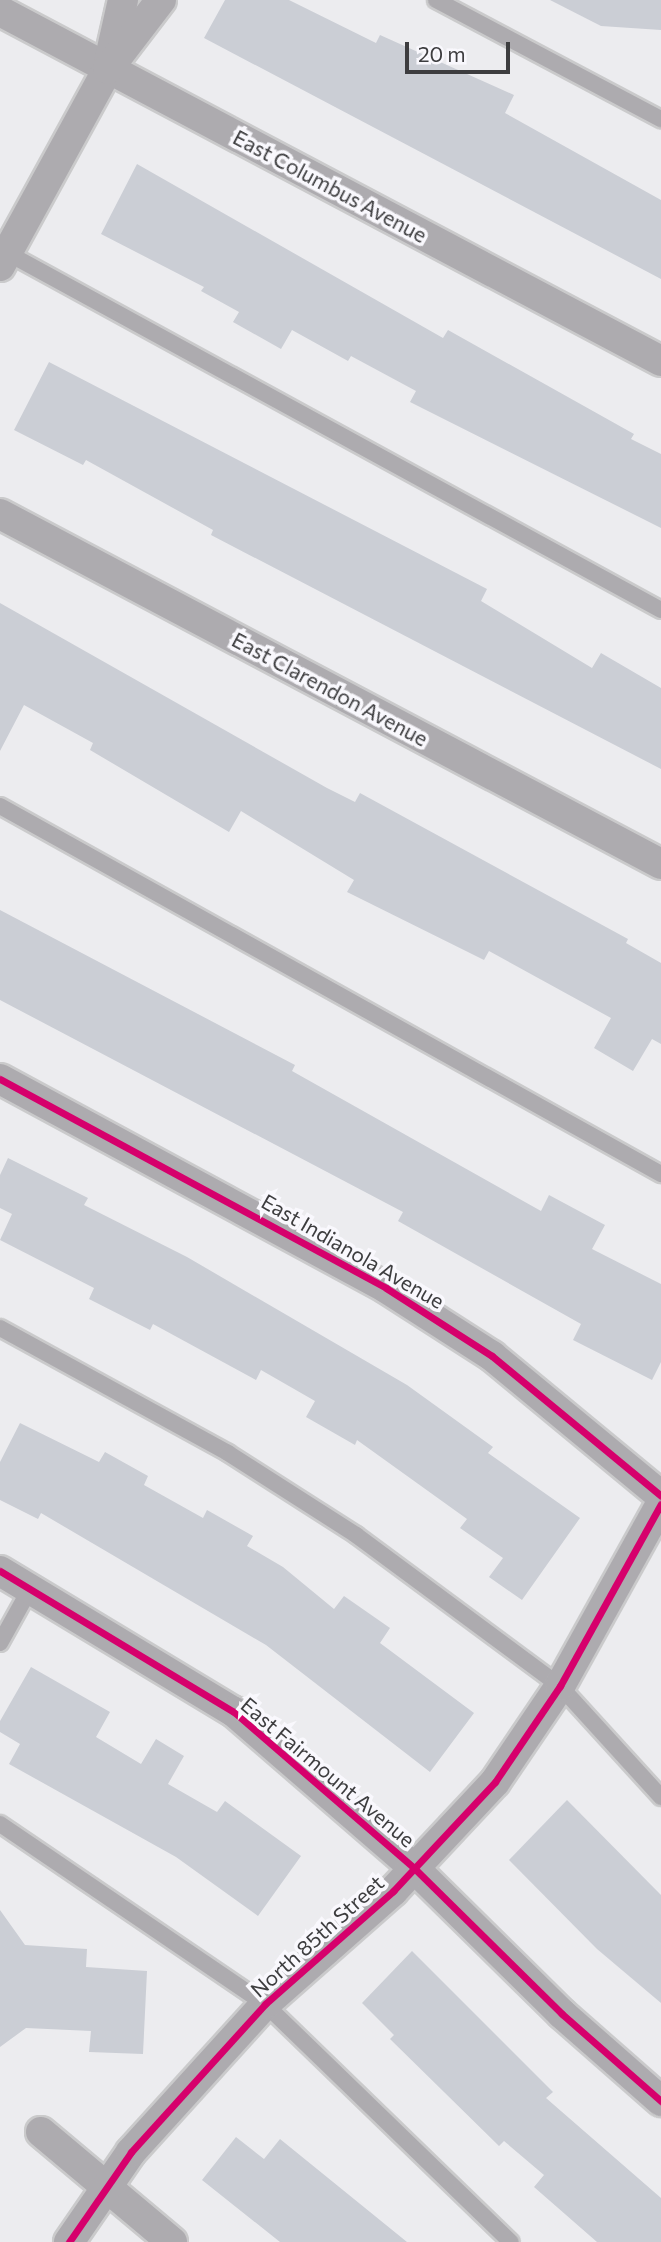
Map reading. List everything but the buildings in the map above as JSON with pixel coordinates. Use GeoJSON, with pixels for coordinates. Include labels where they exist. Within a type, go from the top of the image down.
{"type":"FeatureCollection","features":[{"type":"Feature","properties":{"kind":"street"},"geometry":{"type":"LineString","coordinates":[[108,69],[123,0]]}},
{"type":"Feature","properties":{"kind":"street"},"geometry":{"type":"LineString","coordinates":[[2,256],[108,69],[160,0]]}},
{"type":"Feature","properties":{"kind":"street","name":"East Columbus Avenue"},"geometry":{"type":"LineString","coordinates":[[0,11],[661,361]]}},
{"type":"Feature","properties":{"kind":"street","name":"East Clarendon Avenue"},"geometry":{"type":"LineString","coordinates":[[0,514],[661,864]]}},
{"type":"Feature","properties":{"kind":"street","name":"East Indianola Avenue"},"geometry":{"type":"LineString","coordinates":[[0,1079],[386,1287],[492,1356],[661,1496]]}},
{"type":"Feature","properties":{"kind":"street","name":"North 85th Street"},"geometry":{"type":"LineString","coordinates":[[69,2242],[107,2184],[265,2004],[415,1869],[495,1782],[560,1686],[661,1504]]}},
{"type":"Feature","properties":{"kind":"street","name":"East Fairmount Avenue"},"geometry":{"type":"LineString","coordinates":[[0,1571],[31,1587],[234,1712],[415,1869],[562,2014],[661,2101]]}},
{"type":"Feature","properties":{"kind":"street"},"geometry":{"type":"LineString","coordinates":[[41,2132],[107,2184],[172,2242]]}},
{"type":"Feature","properties":{"kind":"lane"},"geometry":{"type":"LineString","coordinates":[[436,0],[661,119]]}},
{"type":"Feature","properties":{"kind":"lane"},"geometry":{"type":"LineString","coordinates":[[2,256],[661,610]]}},
{"type":"Feature","properties":{"kind":"lane"},"geometry":{"type":"LineString","coordinates":[[0,806],[661,1174]]}},
{"type":"Feature","properties":{"kind":"lane"},"geometry":{"type":"LineString","coordinates":[[0,1328],[240,1460],[356,1535],[560,1686],[661,1797]]}},
{"type":"Feature","properties":{"kind":"lane"},"geometry":{"type":"LineString","coordinates":[[0,1643],[31,1587]]}},
{"type":"Feature","properties":{"kind":"lane"},"geometry":{"type":"LineString","coordinates":[[0,1824],[265,2004],[511,2242]]}},
{"type":"Feature","properties":{"kind":"cycle path"},"geometry":{"type":"LineString","coordinates":[[0,1079],[386,1288],[492,1356],[661,1496]]}},
{"type":"Feature","properties":{"kind":"cycle path"},"geometry":{"type":"LineString","coordinates":[[69,2242],[131,2152],[265,2004],[393,1891],[495,1782],[560,1686],[661,1504]]}},
{"type":"Feature","properties":{"kind":"cycle path"},"geometry":{"type":"LineString","coordinates":[[0,1571],[234,1712],[415,1869],[562,2014],[661,2101]]}}]}
